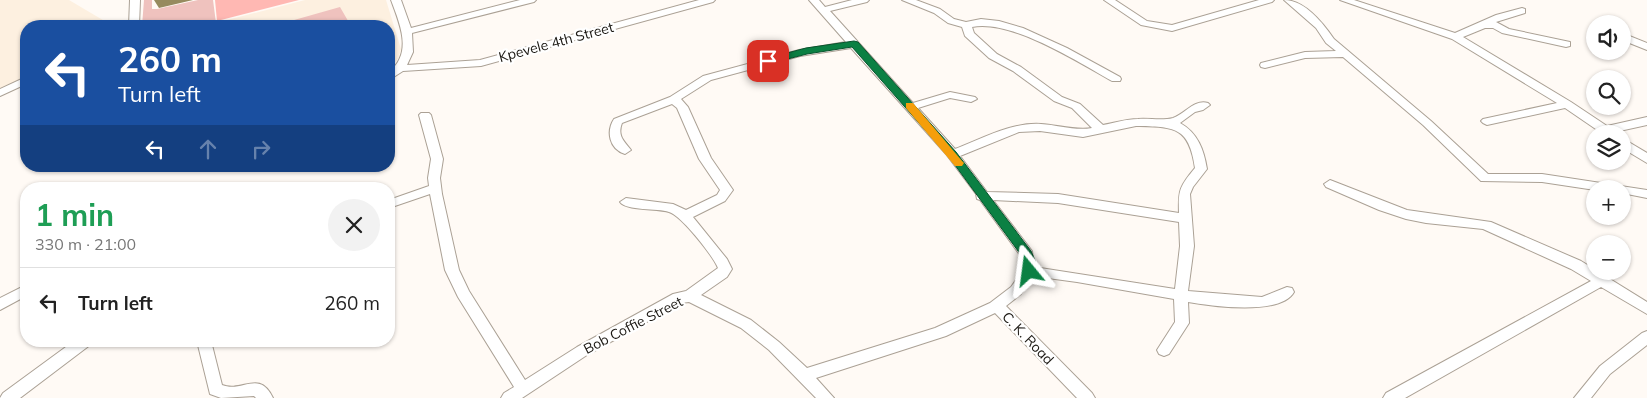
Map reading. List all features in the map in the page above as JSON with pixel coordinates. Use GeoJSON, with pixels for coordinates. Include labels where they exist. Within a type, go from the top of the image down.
{"type":"FeatureCollection","features":[{"type":"Feature","properties":{"kind":"street"},"geometry":{"type":"LineString","coordinates":[[134,20],[135,0]]}},
{"type":"Feature","properties":{"kind":"street"},"geometry":{"type":"LineString","coordinates":[[395,72],[400,68],[408,55],[409,43],[396,0]]}},
{"type":"Feature","properties":{"kind":"street"},"geometry":{"type":"LineString","coordinates":[[406,32],[531,0]]}},
{"type":"Feature","properties":{"kind":"street","name":"Kpevele 4th Street"},"geometry":{"type":"LineString","coordinates":[[400,68],[454,66],[481,62],[710,0]]}},
{"type":"Feature","properties":{"kind":"street"},"geometry":{"type":"LineString","coordinates":[[814,0],[952,155],[981,196],[1027,254],[1030,265],[1029,271],[1077,277],[1203,299],[1262,302],[1287,292]]}},
{"type":"Feature","properties":{"kind":"street"},"geometry":{"type":"LineString","coordinates":[[823,10],[864,0]]}},
{"type":"Feature","properties":{"kind":"street"},"geometry":{"type":"LineString","coordinates":[[907,0],[937,11],[951,21],[966,25],[978,21],[995,24],[1042,39],[1116,79]]}},
{"type":"Feature","properties":{"kind":"street"},"geometry":{"type":"LineString","coordinates":[[1110,0],[1144,23],[1172,28],[1269,0]]}},
{"type":"Feature","properties":{"kind":"street"},"geometry":{"type":"LineString","coordinates":[[1289,0],[1320,26],[1330,41],[1427,123],[1484,178],[1542,178],[1586,184]]}},
{"type":"Feature","properties":{"kind":"street"},"geometry":{"type":"LineString","coordinates":[[1345,0],[1456,37],[1598,125]]}},
{"type":"Feature","properties":{"kind":"street"},"geometry":{"type":"LineString","coordinates":[[1456,37],[1499,17],[1522,11]]}},
{"type":"Feature","properties":{"kind":"street"},"geometry":{"type":"LineString","coordinates":[[966,25],[970,34],[993,56],[1017,69],[1058,99],[1076,106],[1101,130]]}},
{"type":"Feature","properties":{"kind":"street"},"geometry":{"type":"LineString","coordinates":[[1484,25],[1495,25],[1506,31],[1566,44]]}},
{"type":"Feature","properties":{"kind":"street"},"geometry":{"type":"LineString","coordinates":[[1631,40],[1647,46]]}},
{"type":"Feature","properties":{"kind":"street"},"geometry":{"type":"LineString","coordinates":[[625,150],[614,137],[614,130],[618,121],[674,99],[707,78],[799,53],[854,44]]}},
{"type":"Feature","properties":{"kind":"street"},"geometry":{"type":"LineString","coordinates":[[1264,65],[1305,55],[1345,54]]}},
{"type":"Feature","properties":{"kind":"street"},"geometry":{"type":"LineString","coordinates":[[0,93],[20,83]]}},
{"type":"Feature","properties":{"kind":"street"},"geometry":{"type":"LineString","coordinates":[[911,107],[950,95],[971,99]]}},
{"type":"Feature","properties":{"kind":"street"},"geometry":{"type":"LineString","coordinates":[[674,99],[682,107],[710,166],[727,190],[721,198],[684,216]]}},
{"type":"Feature","properties":{"kind":"street"},"geometry":{"type":"LineString","coordinates":[[1488,121],[1567,104]]}},
{"type":"Feature","properties":{"kind":"street"},"geometry":{"type":"LineString","coordinates":[[952,155],[1017,129],[1040,127],[1084,133],[1136,122],[1167,123],[1180,120],[1191,110],[1204,105]]}},
{"type":"Feature","properties":{"kind":"street"},"geometry":{"type":"LineString","coordinates":[[425,115],[437,160],[435,188],[449,256],[456,278],[463,293],[523,389]]}},
{"type":"Feature","properties":{"kind":"street"},"geometry":{"type":"LineString","coordinates":[[1631,126],[1647,121]]}},
{"type":"Feature","properties":{"kind":"street"},"geometry":{"type":"LineString","coordinates":[[1164,350],[1181,328],[1181,296],[1187,246],[1185,188],[1201,169],[1200,160],[1188,134],[1180,127],[1167,123]]}},
{"type":"Feature","properties":{"kind":"street"},"geometry":{"type":"LineString","coordinates":[[1631,148],[1647,159]]}},
{"type":"Feature","properties":{"kind":"street"},"geometry":{"type":"LineString","coordinates":[[1330,184],[1398,212],[1430,219],[1486,225],[1556,255],[1586,271]]}},
{"type":"Feature","properties":{"kind":"street"},"geometry":{"type":"LineString","coordinates":[[395,202],[435,188]]}},
{"type":"Feature","properties":{"kind":"street"},"geometry":{"type":"LineString","coordinates":[[1631,191],[1647,194]]}},
{"type":"Feature","properties":{"kind":"street"},"geometry":{"type":"LineString","coordinates":[[981,196],[1014,194],[1044,196],[1185,218]]}},
{"type":"Feature","properties":{"kind":"street"},"geometry":{"type":"LineString","coordinates":[[626,202],[669,207],[684,216],[714,250],[725,269],[690,296]]}},
{"type":"Feature","properties":{"kind":"street","name":"C. K. Road"},"geometry":{"type":"LineString","coordinates":[[1029,271],[1017,290],[996,305],[1087,398]]}},
{"type":"Feature","properties":{"kind":"street"},"geometry":{"type":"LineString","coordinates":[[1391,398],[1603,280],[1647,309]]}},
{"type":"Feature","properties":{"kind":"street"},"geometry":{"type":"LineString","coordinates":[[0,305],[20,293]]}},
{"type":"Feature","properties":{"kind":"street","name":"Bob Coffie Street"},"geometry":{"type":"LineString","coordinates":[[509,398],[582,351],[678,298],[690,296],[746,324],[774,346],[826,398]]}},
{"type":"Feature","properties":{"kind":"street"},"geometry":{"type":"LineString","coordinates":[[804,375],[899,347],[958,326],[996,305]]}},
{"type":"Feature","properties":{"kind":"street"},"geometry":{"type":"LineString","coordinates":[[1582,398],[1605,370],[1647,337]]}},
{"type":"Feature","properties":{"kind":"street"},"geometry":{"type":"LineString","coordinates":[[8,398],[76,347]]}},
{"type":"Feature","properties":{"kind":"street"},"geometry":{"type":"LineString","coordinates":[[205,347],[215,389],[228,394],[258,389],[265,398]]}},
{"type":"Feature","properties":{"kind":"shaded area"},"geometry":{"type":"Polygon","coordinates":[[[0,0],[69,0],[103,20],[20,20],[20,79],[0,89],[0,0]]]}},
{"type":"Feature","properties":{"kind":"shaded area"},"geometry":{"type":"Polygon","coordinates":[[[144,0],[152,0],[152,9],[157,9],[198,0],[213,0],[216,20],[142,20],[144,0]]]}},
{"type":"Feature","properties":{"kind":"shaded area"},"geometry":{"type":"Polygon","coordinates":[[[215,0],[299,0],[221,20],[217,20],[215,0]]]}},
{"type":"Feature","properties":{"kind":"shaded area"},"geometry":{"type":"Polygon","coordinates":[[[305,0],[386,0],[392,20],[227,20],[305,0]]]}},
{"type":"Feature","properties":{"kind":"shaded area"},"geometry":{"type":"Polygon","coordinates":[[[340,7],[348,20],[294,20],[340,7]]]}},
{"type":"Feature","properties":{"kind":"shaded area"},"geometry":{"type":"Polygon","coordinates":[[[395,29],[401,49],[395,62],[395,29]]]}},
{"type":"Feature","properties":{"kind":"slow traffic"},"geometry":{"type":"LineString","coordinates":[[909,106],[959,163]]}},
{"type":"Feature","properties":{"kind":"route"},"geometry":{"type":"LineString","coordinates":[[768,61],[806,51],[854,44],[952,155],[981,196],[1027,254],[1030,260],[1029,271]]}}]}
